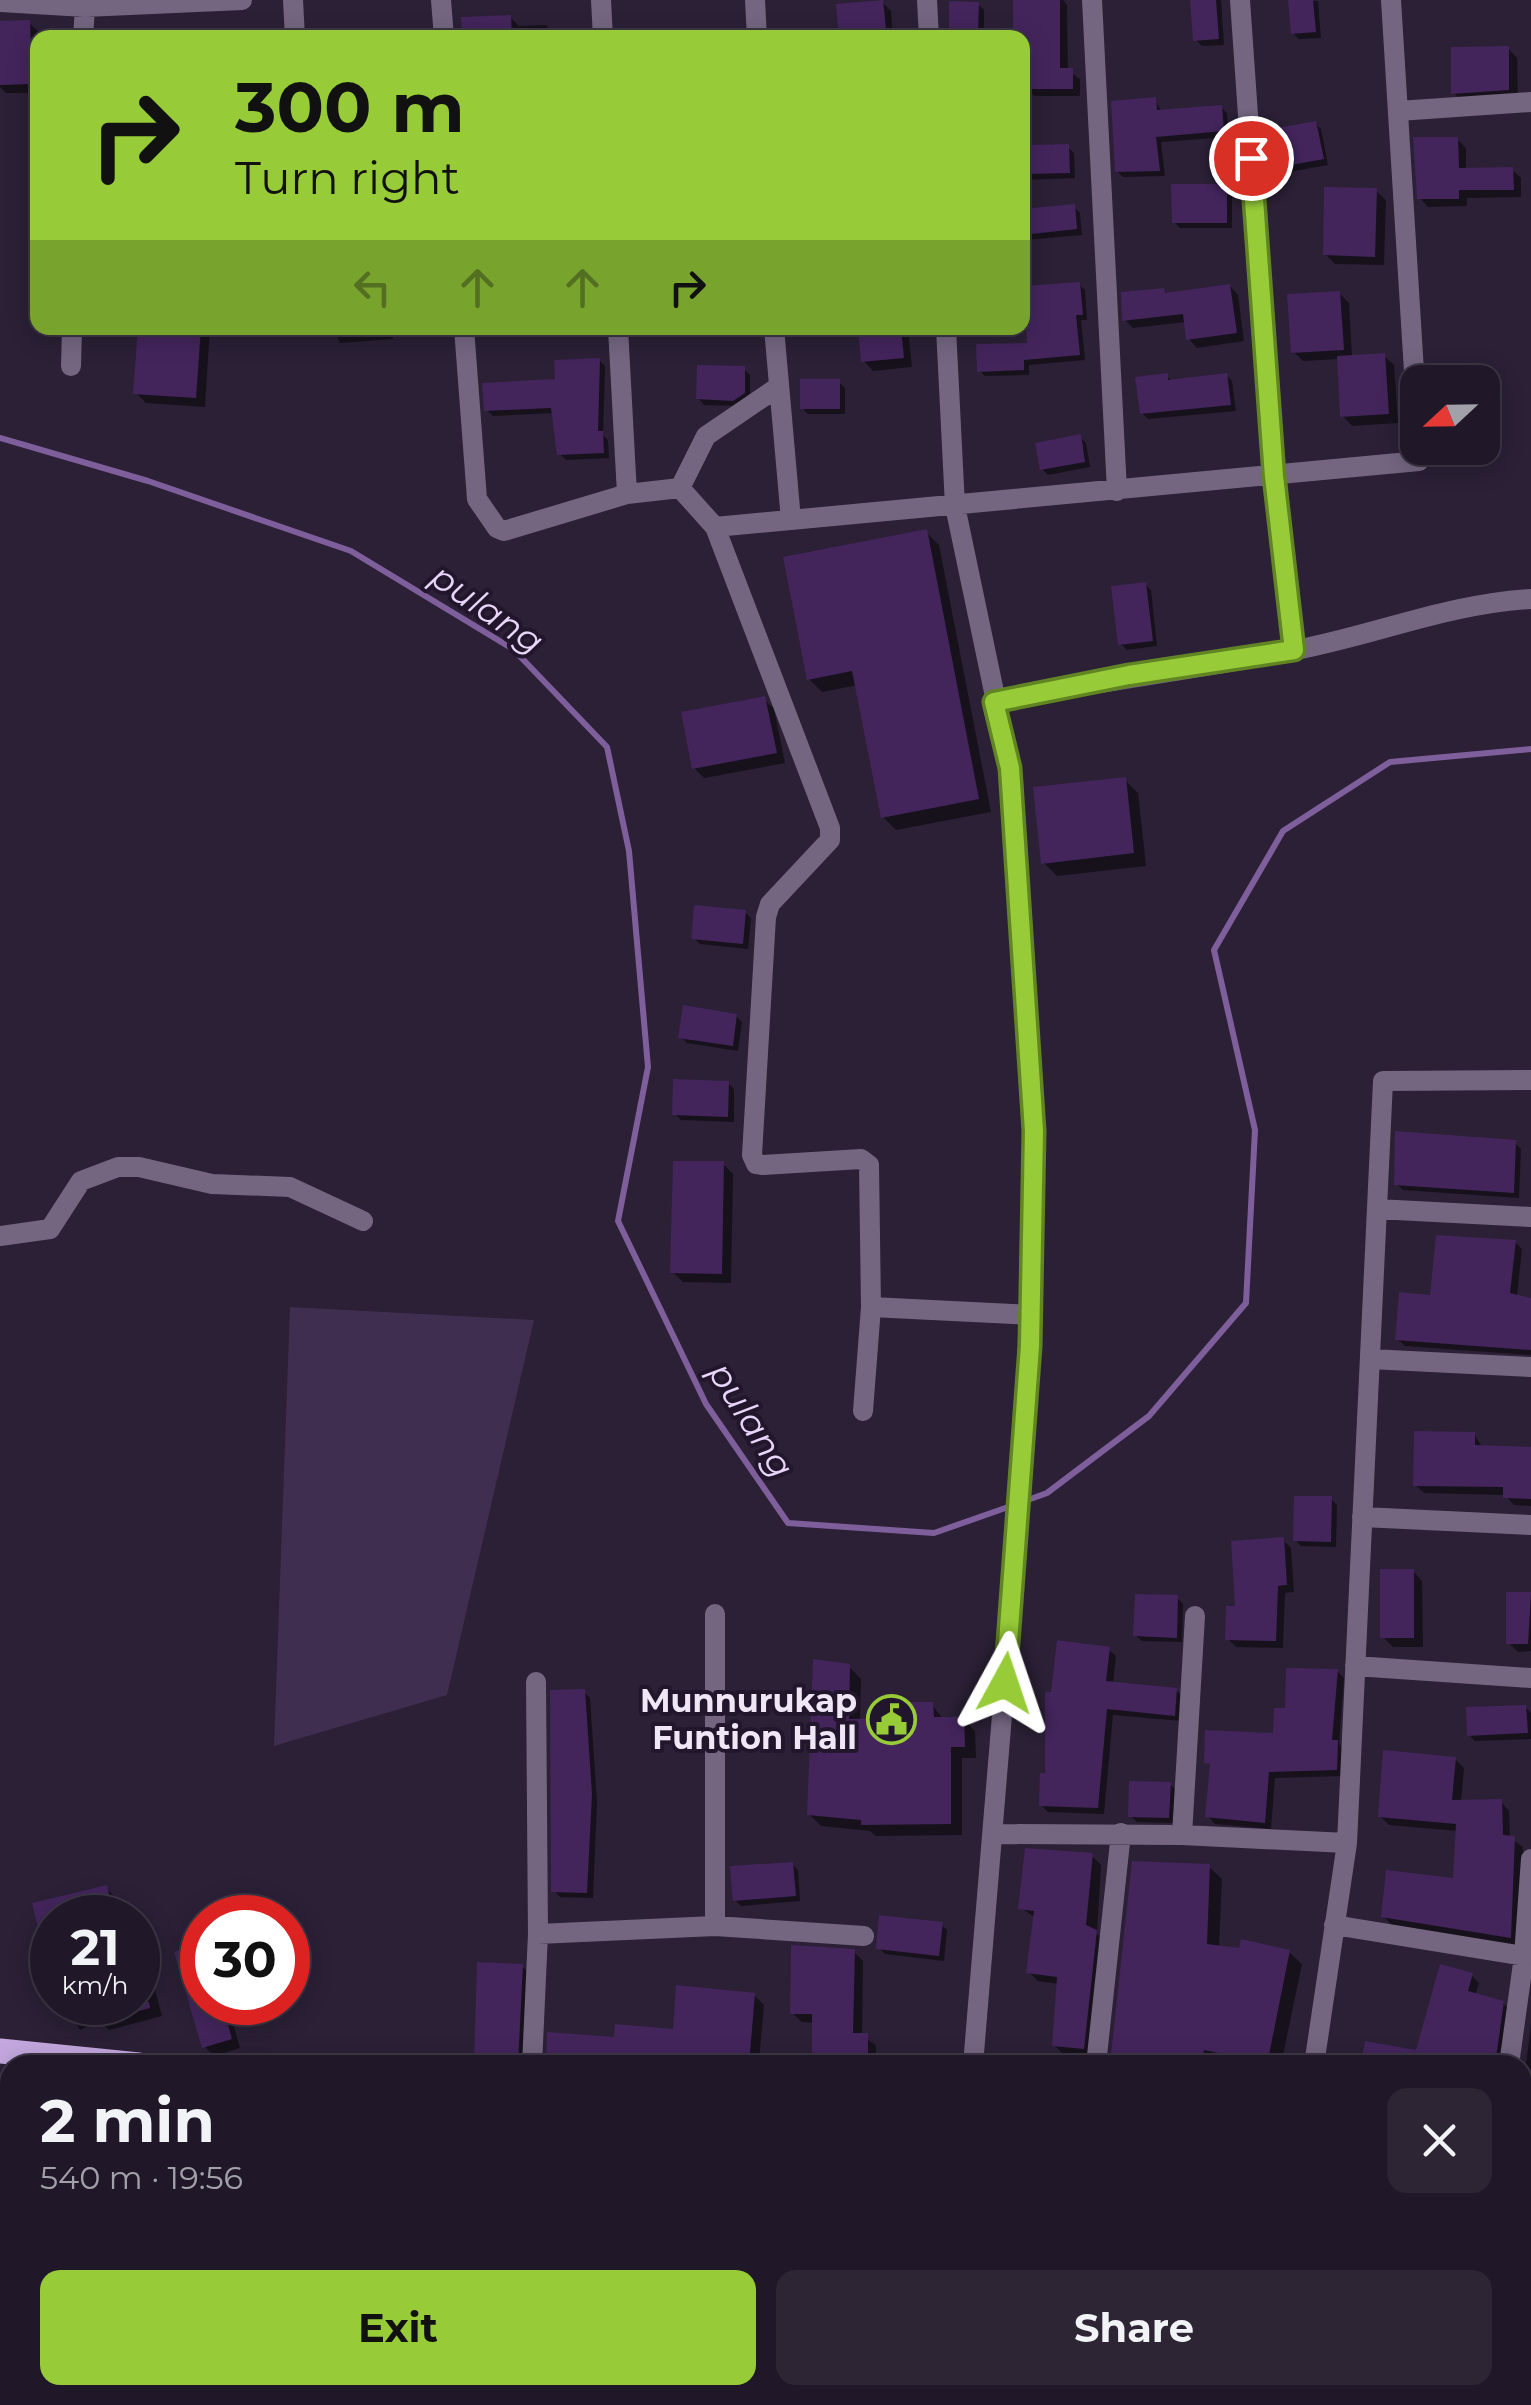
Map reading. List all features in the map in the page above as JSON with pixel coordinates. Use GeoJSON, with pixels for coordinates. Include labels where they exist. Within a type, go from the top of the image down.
{"type":"FeatureCollection","features":[{"type":"Feature","properties":{"kind":"main road"},"geometry":{"type":"LineString","coordinates":[[0,2051],[39,2055]]}},
{"type":"Feature","properties":{"kind":"street"},"geometry":{"type":"LineString","coordinates":[[0,2],[85,7],[242,0]]}},
{"type":"Feature","properties":{"kind":"street"},"geometry":{"type":"LineString","coordinates":[[293,0],[295,30]]}},
{"type":"Feature","properties":{"kind":"street"},"geometry":{"type":"LineString","coordinates":[[441,0],[443,30]]}},
{"type":"Feature","properties":{"kind":"street"},"geometry":{"type":"LineString","coordinates":[[601,0],[603,30]]}},
{"type":"Feature","properties":{"kind":"street"},"geometry":{"type":"LineString","coordinates":[[755,0],[757,30]]}},
{"type":"Feature","properties":{"kind":"street"},"geometry":{"type":"LineString","coordinates":[[927,0],[929,30]]}},
{"type":"Feature","properties":{"kind":"street"},"geometry":{"type":"LineString","coordinates":[[1092,0],[1117,491]]}},
{"type":"Feature","properties":{"kind":"street"},"geometry":{"type":"LineString","coordinates":[[1240,0],[1274,476],[1294,650]]}},
{"type":"Feature","properties":{"kind":"street"},"geometry":{"type":"LineString","coordinates":[[1392,0],[1414,365]]}},
{"type":"Feature","properties":{"kind":"street"},"geometry":{"type":"LineString","coordinates":[[84,30],[85,7]]}},
{"type":"Feature","properties":{"kind":"street"},"geometry":{"type":"LineString","coordinates":[[1398,111],[1531,102]]}},
{"type":"Feature","properties":{"kind":"street"},"geometry":{"type":"LineString","coordinates":[[71,366],[72,335]]}},
{"type":"Feature","properties":{"kind":"street"},"geometry":{"type":"LineString","coordinates":[[464,335],[476,499],[497,528],[504,531],[627,494],[680,488]]}},
{"type":"Feature","properties":{"kind":"street"},"geometry":{"type":"LineString","coordinates":[[618,335],[627,494]]}},
{"type":"Feature","properties":{"kind":"street"},"geometry":{"type":"LineString","coordinates":[[774,335],[792,520]]}},
{"type":"Feature","properties":{"kind":"street"},"geometry":{"type":"LineString","coordinates":[[946,335],[955,506],[1010,768],[1034,1131],[1031,1315],[974,2055]]}},
{"type":"Feature","properties":{"kind":"street"},"geometry":{"type":"LineString","coordinates":[[680,488],[706,436],[778,388]]}},
{"type":"Feature","properties":{"kind":"street"},"geometry":{"type":"LineString","coordinates":[[715,527],[1400,463]]}},
{"type":"Feature","properties":{"kind":"street"},"geometry":{"type":"LineString","coordinates":[[680,488],[715,527],[830,828],[830,840],[770,904],[766,916],[752,1156],[763,1165],[860,1159],[869,1165],[871,1307],[863,1410]]}},
{"type":"Feature","properties":{"kind":"street"},"geometry":{"type":"LineString","coordinates":[[994,702],[1129,675],[1294,650],[1434,611],[1531,598]]}},
{"type":"Feature","properties":{"kind":"street"},"geometry":{"type":"LineString","coordinates":[[1315,2055],[1347,1844],[1382,1082],[1531,1080]]}},
{"type":"Feature","properties":{"kind":"street"},"geometry":{"type":"LineString","coordinates":[[0,1236],[50,1229],[81,1181],[118,1167],[139,1166],[212,1184],[290,1187],[364,1221]]}},
{"type":"Feature","properties":{"kind":"street"},"geometry":{"type":"LineString","coordinates":[[1376,1209],[1531,1216]]}},
{"type":"Feature","properties":{"kind":"street"},"geometry":{"type":"LineString","coordinates":[[871,1307],[1031,1315]]}},
{"type":"Feature","properties":{"kind":"street"},"geometry":{"type":"LineString","coordinates":[[1370,1359],[1531,1368]]}},
{"type":"Feature","properties":{"kind":"street"},"geometry":{"type":"LineString","coordinates":[[1362,1516],[1531,1524]]}},
{"type":"Feature","properties":{"kind":"street"},"geometry":{"type":"LineString","coordinates":[[715,1614],[715,1926]]}},
{"type":"Feature","properties":{"kind":"street"},"geometry":{"type":"LineString","coordinates":[[1182,1836],[1195,1616]]}},
{"type":"Feature","properties":{"kind":"street"},"geometry":{"type":"LineString","coordinates":[[1355,1666],[1531,1678]]}},
{"type":"Feature","properties":{"kind":"street"},"geometry":{"type":"LineString","coordinates":[[532,2055],[538,1934],[536,1682]]}},
{"type":"Feature","properties":{"kind":"street"},"geometry":{"type":"LineString","coordinates":[[993,1834],[1121,1833],[1347,1844]]}},
{"type":"Feature","properties":{"kind":"street"},"geometry":{"type":"LineString","coordinates":[[1097,2055],[1121,1833]]}},
{"type":"Feature","properties":{"kind":"street"},"geometry":{"type":"LineString","coordinates":[[1510,2055],[1524,1956],[1531,1859]]}},
{"type":"Feature","properties":{"kind":"street"},"geometry":{"type":"LineString","coordinates":[[1334,1925],[1524,1956]]}},
{"type":"Feature","properties":{"kind":"street"},"geometry":{"type":"LineString","coordinates":[[538,1934],[715,1926],[864,1936]]}},
{"type":"Feature","properties":{"kind":"shaded area"},"geometry":{"type":"Polygon","coordinates":[[[290,1307],[534,1320],[447,1695],[274,1746],[290,1307]]]}},
{"type":"Feature","properties":{"kind":"building"},"geometry":{"type":"Polygon","coordinates":[[[883,0],[886,30],[838,30],[836,4],[883,0]]]}},
{"type":"Feature","properties":{"kind":"building"},"geometry":{"type":"Polygon","coordinates":[[[1013,0],[1060,0],[1060,68],[1073,68],[1073,89],[1030,89],[1030,30],[1013,30],[1013,0]]]}},
{"type":"Feature","properties":{"kind":"building"},"geometry":{"type":"Polygon","coordinates":[[[1190,0],[1216,0],[1219,39],[1193,41],[1190,0]]]}},
{"type":"Feature","properties":{"kind":"building"},"geometry":{"type":"Polygon","coordinates":[[[1288,0],[1313,0],[1316,32],[1291,34],[1288,0]]]}},
{"type":"Feature","properties":{"kind":"building"},"geometry":{"type":"Polygon","coordinates":[[[949,1],[979,2],[978,30],[949,30],[949,1]]]}},
{"type":"Feature","properties":{"kind":"building"},"geometry":{"type":"Polygon","coordinates":[[[511,15],[512,30],[462,30],[461,17],[511,15]]]}},
{"type":"Feature","properties":{"kind":"building"},"geometry":{"type":"Polygon","coordinates":[[[30,20],[30,84],[0,85],[0,21],[30,20]]]}},
{"type":"Feature","properties":{"kind":"building"},"geometry":{"type":"Polygon","coordinates":[[[1509,46],[1509,90],[1451,94],[1451,47],[1509,46]]]}},
{"type":"Feature","properties":{"kind":"building"},"geometry":{"type":"Polygon","coordinates":[[[1156,97],[1157,110],[1222,105],[1224,131],[1156,137],[1160,171],[1115,172],[1111,101],[1156,97]]]}},
{"type":"Feature","properties":{"kind":"building"},"geometry":{"type":"Polygon","coordinates":[[[1316,121],[1324,159],[1280,167],[1272,129],[1316,121]]]}},
{"type":"Feature","properties":{"kind":"building"},"geometry":{"type":"Polygon","coordinates":[[[1413,137],[1458,137],[1459,168],[1513,167],[1514,190],[1459,190],[1459,199],[1417,199],[1413,137]]]}},
{"type":"Feature","properties":{"kind":"building"},"geometry":{"type":"Polygon","coordinates":[[[1069,144],[1070,173],[1030,174],[1030,145],[1069,144]]]}},
{"type":"Feature","properties":{"kind":"building"},"geometry":{"type":"Polygon","coordinates":[[[1171,184],[1227,184],[1227,223],[1172,223],[1171,184]]]}},
{"type":"Feature","properties":{"kind":"building"},"geometry":{"type":"Polygon","coordinates":[[[1324,187],[1377,188],[1375,257],[1323,255],[1324,187]]]}},
{"type":"Feature","properties":{"kind":"building"},"geometry":{"type":"Polygon","coordinates":[[[1075,204],[1077,229],[1030,234],[1030,208],[1075,204]]]}},
{"type":"Feature","properties":{"kind":"building"},"geometry":{"type":"Polygon","coordinates":[[[1080,282],[1083,315],[1076,315],[1080,355],[1024,360],[1024,370],[977,372],[976,344],[1027,343],[1030,286],[1080,282]]]}},
{"type":"Feature","properties":{"kind":"building"},"geometry":{"type":"Polygon","coordinates":[[[1230,284],[1237,333],[1186,340],[1183,314],[1122,321],[1121,292],[1164,288],[1165,293],[1230,284]]]}},
{"type":"Feature","properties":{"kind":"building"},"geometry":{"type":"Polygon","coordinates":[[[1340,291],[1344,350],[1291,353],[1287,294],[1340,291]]]}},
{"type":"Feature","properties":{"kind":"building"},"geometry":{"type":"Polygon","coordinates":[[[137,335],[200,335],[196,398],[133,394],[137,335]]]}},
{"type":"Feature","properties":{"kind":"building"},"geometry":{"type":"Polygon","coordinates":[[[859,335],[902,335],[904,358],[861,362],[859,335]]]}},
{"type":"Feature","properties":{"kind":"building"},"geometry":{"type":"Polygon","coordinates":[[[1385,353],[1389,414],[1340,417],[1337,356],[1385,353]]]}},
{"type":"Feature","properties":{"kind":"building"},"geometry":{"type":"Polygon","coordinates":[[[600,358],[598,431],[603,431],[604,453],[557,455],[551,408],[484,411],[482,383],[555,379],[554,360],[600,358]]]}},
{"type":"Feature","properties":{"kind":"building"},"geometry":{"type":"Polygon","coordinates":[[[697,365],[745,366],[745,393],[733,401],[696,399],[697,365]]]}},
{"type":"Feature","properties":{"kind":"building"},"geometry":{"type":"Polygon","coordinates":[[[1168,373],[1168,380],[1227,373],[1231,405],[1140,414],[1135,377],[1168,373]]]}},
{"type":"Feature","properties":{"kind":"building"},"geometry":{"type":"Polygon","coordinates":[[[800,379],[840,379],[840,409],[800,409],[800,379]]]}},
{"type":"Feature","properties":{"kind":"building"},"geometry":{"type":"Polygon","coordinates":[[[1081,434],[1085,462],[1040,470],[1035,443],[1081,434]]]}},
{"type":"Feature","properties":{"kind":"building"},"geometry":{"type":"Polygon","coordinates":[[[927,529],[979,799],[881,818],[852,671],[807,680],[783,557],[927,529]]]}},
{"type":"Feature","properties":{"kind":"building"},"geometry":{"type":"Polygon","coordinates":[[[1146,582],[1153,641],[1118,645],[1111,586],[1146,582]]]}},
{"type":"Feature","properties":{"kind":"building"},"geometry":{"type":"Polygon","coordinates":[[[765,696],[777,753],[692,769],[681,712],[765,696]]]}},
{"type":"Feature","properties":{"kind":"building"},"geometry":{"type":"Polygon","coordinates":[[[1126,777],[1134,853],[1041,864],[1033,787],[1126,777]]]}},
{"type":"Feature","properties":{"kind":"building"},"geometry":{"type":"Polygon","coordinates":[[[694,905],[746,910],[743,944],[691,939],[694,905]]]}},
{"type":"Feature","properties":{"kind":"building"},"geometry":{"type":"Polygon","coordinates":[[[683,1005],[737,1014],[733,1046],[678,1038],[683,1005]]]}},
{"type":"Feature","properties":{"kind":"building"},"geometry":{"type":"Polygon","coordinates":[[[673,1079],[729,1081],[728,1117],[672,1115],[673,1079]]]}},
{"type":"Feature","properties":{"kind":"building"},"geometry":{"type":"Polygon","coordinates":[[[1395,1131],[1516,1140],[1514,1193],[1394,1185],[1395,1131]]]}},
{"type":"Feature","properties":{"kind":"building"},"geometry":{"type":"Polygon","coordinates":[[[673,1161],[724,1161],[722,1274],[670,1273],[673,1161]]]}},
{"type":"Feature","properties":{"kind":"building"},"geometry":{"type":"Polygon","coordinates":[[[1436,1235],[1516,1240],[1510,1293],[1531,1298],[1531,1350],[1395,1340],[1399,1292],[1430,1295],[1436,1235]]]}},
{"type":"Feature","properties":{"kind":"building"},"geometry":{"type":"Polygon","coordinates":[[[1414,1431],[1475,1432],[1475,1445],[1531,1447],[1531,1499],[1503,1498],[1503,1487],[1413,1486],[1414,1431]]]}},
{"type":"Feature","properties":{"kind":"building"},"geometry":{"type":"Polygon","coordinates":[[[1294,1496],[1332,1496],[1331,1542],[1293,1541],[1294,1496]]]}},
{"type":"Feature","properties":{"kind":"building"},"geometry":{"type":"Polygon","coordinates":[[[1284,1537],[1287,1585],[1278,1586],[1276,1641],[1225,1640],[1226,1606],[1235,1606],[1231,1541],[1284,1537]]]}},
{"type":"Feature","properties":{"kind":"building"},"geometry":{"type":"Polygon","coordinates":[[[1380,1569],[1414,1569],[1414,1638],[1380,1638],[1380,1569]]]}},
{"type":"Feature","properties":{"kind":"building"},"geometry":{"type":"Polygon","coordinates":[[[1506,1592],[1531,1592],[1528,1644],[1506,1644],[1506,1592]]]}},
{"type":"Feature","properties":{"kind":"building"},"geometry":{"type":"Polygon","coordinates":[[[1135,1594],[1178,1595],[1177,1638],[1133,1636],[1135,1594]]]}},
{"type":"Feature","properties":{"kind":"building"},"geometry":{"type":"Polygon","coordinates":[[[1057,1640],[1110,1647],[1106,1681],[1177,1688],[1175,1716],[1107,1709],[1098,1808],[1039,1806],[1040,1773],[1045,1773],[1045,1692],[1051,1692],[1057,1640]]]}},
{"type":"Feature","properties":{"kind":"building"},"geometry":{"type":"Polygon","coordinates":[[[813,1659],[850,1664],[849,1719],[899,1718],[899,1702],[933,1702],[934,1717],[964,1717],[965,1747],[951,1747],[951,1824],[861,1825],[861,1820],[807,1815],[813,1659]]]}},
{"type":"Feature","properties":{"kind":"building"},"geometry":{"type":"Polygon","coordinates":[[[1286,1668],[1338,1669],[1332,1740],[1338,1740],[1337,1770],[1269,1772],[1265,1823],[1205,1817],[1210,1764],[1204,1763],[1205,1730],[1273,1733],[1274,1708],[1285,1708],[1286,1668]]]}},
{"type":"Feature","properties":{"kind":"building"},"geometry":{"type":"Polygon","coordinates":[[[585,1689],[592,1794],[587,1893],[551,1892],[550,1690],[585,1689]]]}},
{"type":"Feature","properties":{"kind":"building"},"geometry":{"type":"Polygon","coordinates":[[[1526,1705],[1528,1733],[1467,1736],[1466,1707],[1526,1705]]]}},
{"type":"Feature","properties":{"kind":"building"},"geometry":{"type":"Polygon","coordinates":[[[1383,1750],[1456,1757],[1452,1800],[1502,1799],[1503,1835],[1515,1836],[1511,1938],[1381,1917],[1386,1870],[1453,1878],[1456,1824],[1378,1817],[1383,1750]]]}},
{"type":"Feature","properties":{"kind":"building"},"geometry":{"type":"Polygon","coordinates":[[[1129,1781],[1171,1782],[1169,1818],[1128,1817],[1129,1781]]]}},
{"type":"Feature","properties":{"kind":"building"},"geometry":{"type":"Polygon","coordinates":[[[1025,1848],[1093,1853],[1086,1925],[1097,1930],[1084,2049],[1052,2046],[1057,1977],[1026,1973],[1034,1911],[1018,1909],[1025,1848]]]}},
{"type":"Feature","properties":{"kind":"building"},"geometry":{"type":"Polygon","coordinates":[[[1132,1861],[1210,1864],[1207,1944],[1239,1948],[1241,1939],[1290,1950],[1269,2055],[1228,2055],[1204,2050],[1203,2055],[1111,2055],[1132,1861]]]}},
{"type":"Feature","properties":{"kind":"building"},"geometry":{"type":"Polygon","coordinates":[[[793,1862],[796,1896],[733,1901],[730,1866],[793,1862]]]}},
{"type":"Feature","properties":{"kind":"building"},"geometry":{"type":"Polygon","coordinates":[[[107,1885],[109,1895],[65,1895],[107,1885]]]}},
{"type":"Feature","properties":{"kind":"building"},"geometry":{"type":"Polygon","coordinates":[[[879,1915],[943,1922],[939,1956],[876,1949],[879,1915]]]}},
{"type":"Feature","properties":{"kind":"building"},"geometry":{"type":"Polygon","coordinates":[[[791,1945],[855,1949],[853,2033],[868,2033],[868,2055],[812,2055],[812,2014],[790,2014],[791,1945]]]}},
{"type":"Feature","properties":{"kind":"building"},"geometry":{"type":"Polygon","coordinates":[[[180,1950],[180,1973],[174,1952],[180,1950]]]}},
{"type":"Feature","properties":{"kind":"building"},"geometry":{"type":"Polygon","coordinates":[[[477,1962],[523,1964],[518,2055],[474,2055],[477,1962]]]}},
{"type":"Feature","properties":{"kind":"building"},"geometry":{"type":"Polygon","coordinates":[[[1440,1964],[1473,1973],[1468,1991],[1504,2001],[1496,2055],[1363,2055],[1365,2041],[1416,2050],[1440,1964]]]}},
{"type":"Feature","properties":{"kind":"building"},"geometry":{"type":"Polygon","coordinates":[[[676,1985],[755,1993],[750,2055],[546,2055],[547,2032],[614,2037],[615,2024],[673,2029],[676,1985]]]}},
{"type":"Feature","properties":{"kind":"building"},"geometry":{"type":"Polygon","coordinates":[[[195,2025],[228,2025],[232,2039],[202,2048],[195,2025]]]}},
{"type":"Feature","properties":{"kind":"waterway","name":"pulang"},"geometry":{"type":"LineString","coordinates":[[0,438],[148,481],[351,551],[513,649],[607,747],[629,851],[648,1067],[618,1221],[706,1404],[788,1523],[934,1533],[1014,1505]]}},
{"type":"Feature","properties":{"kind":"waterway","name":"pulang"},"geometry":{"type":"LineString","coordinates":[[1025,1501],[1047,1493],[1149,1416],[1246,1303],[1255,1130],[1214,950],[1283,831],[1390,762],[1531,749]]}},
{"type":"Feature","properties":{"kind":"place","name":"Munnurukap Funtion Hall"},"geometry":{"type":"Point","coordinates":[892,1719]}},
{"type":"Feature","properties":{"kind":"route"},"geometry":{"type":"LineString","coordinates":[[1005,1683],[1030,1346],[1034,1131],[1010,768],[994,702],[1129,675],[1294,650],[1274,476],[1251,158]]}}]}
